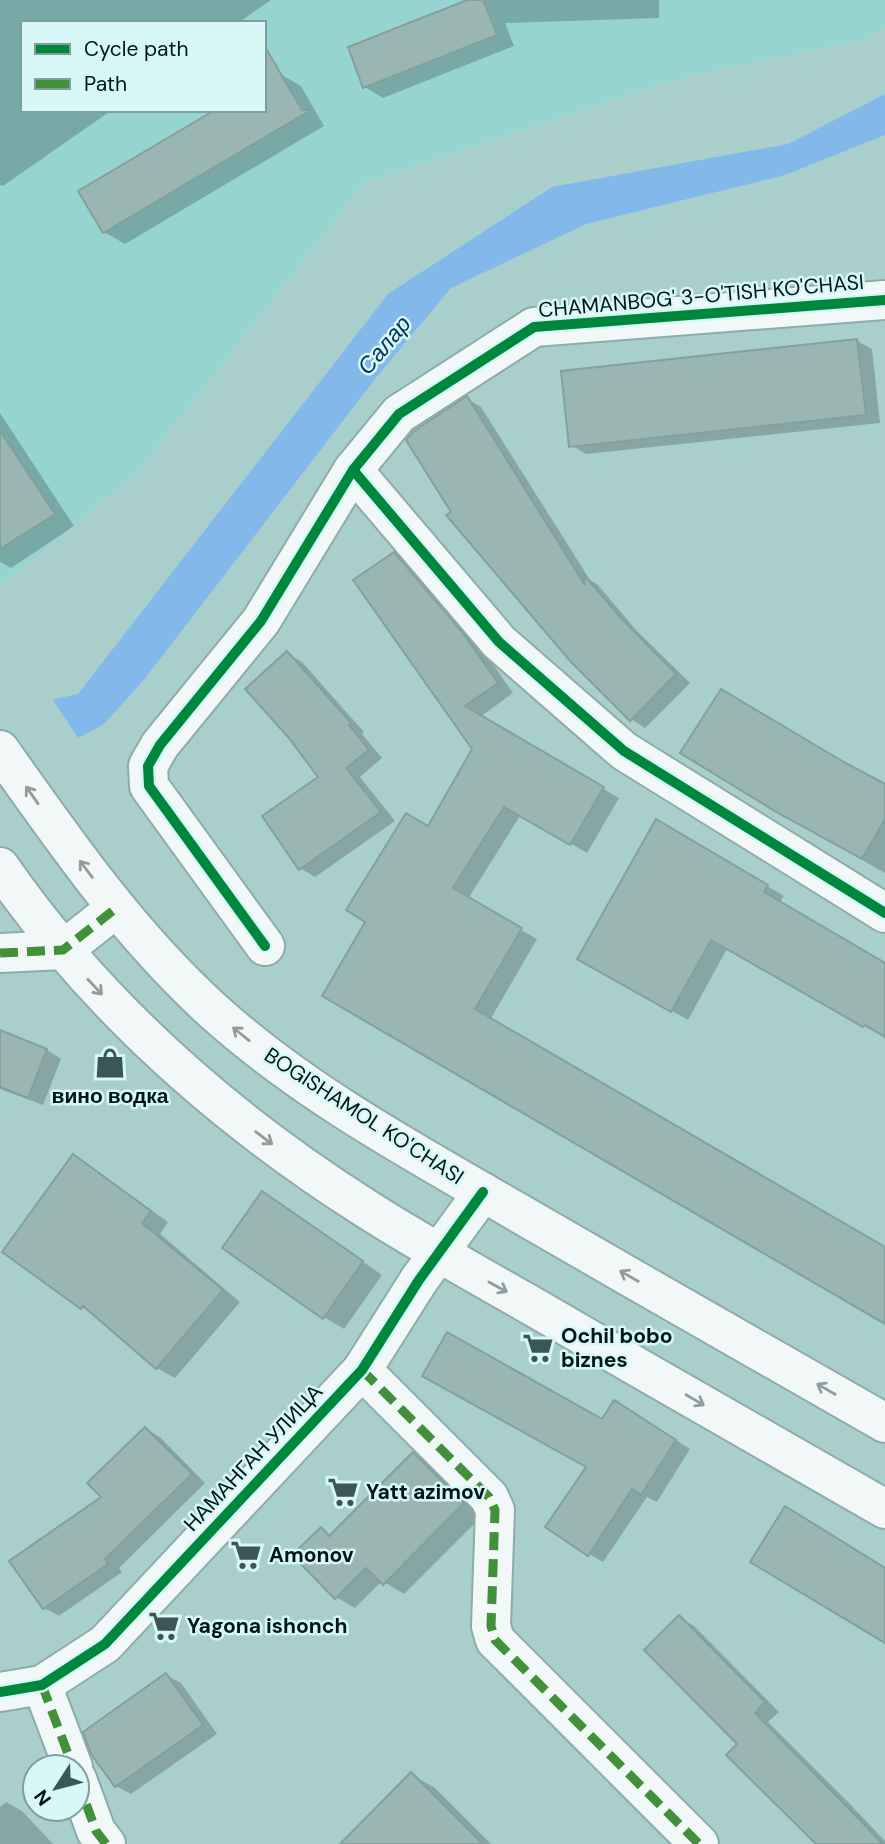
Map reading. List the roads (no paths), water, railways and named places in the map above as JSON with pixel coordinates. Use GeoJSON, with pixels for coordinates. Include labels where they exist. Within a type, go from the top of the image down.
{"type":"FeatureCollection","features":[{"type":"Feature","properties":{"kind":"street","name":"CHAMANBOG' 3-O'TISH KO'CHASI"},"geometry":{"type":"LineString","coordinates":[[265,946],[149,786],[148,766],[160,746],[261,621],[353,470],[399,414],[534,327],[885,300]]}},
{"type":"Feature","properties":{"kind":"street"},"geometry":{"type":"LineString","coordinates":[[353,470],[499,642],[624,751],[885,913]]}},
{"type":"Feature","properties":{"kind":"street","name":"BOGISHAMOL KO'CHASI"},"geometry":{"type":"LineString","coordinates":[[0,750],[116,909],[183,983],[270,1057],[394,1141],[885,1423]]}},
{"type":"Feature","properties":{"kind":"street"},"geometry":{"type":"LineString","coordinates":[[3,872],[63,950],[104,997],[148,1041],[216,1101],[314,1175],[438,1253],[885,1509]]}},
{"type":"Feature","properties":{"kind":"street"},"geometry":{"type":"LineString","coordinates":[[0,953],[63,950],[116,909]]}},
{"type":"Feature","properties":{"kind":"street","name":"НАМАНГАН УЛИЦА"},"geometry":{"type":"LineString","coordinates":[[0,1692],[42,1685],[105,1644],[362,1370],[438,1253],[482,1192]]}},
{"type":"Feature","properties":{"kind":"street"},"geometry":{"type":"LineString","coordinates":[[362,1370],[489,1497],[495,1510],[491,1626],[495,1640],[699,1844]]}},
{"type":"Feature","properties":{"kind":"street"},"geometry":{"type":"LineString","coordinates":[[42,1685],[68,1753]]}},
{"type":"Feature","properties":{"kind":"street"},"geometry":{"type":"LineString","coordinates":[[91,1817],[96,1831],[106,1844]]}},
{"type":"Feature","properties":{"kind":"water","name":"Салар"},"geometry":{"type":"Polygon","coordinates":[[[885,94],[885,135],[785,175],[586,224],[451,288],[375,379],[143,681],[103,725],[8,773],[0,711],[78,694],[388,294],[552,187],[788,144],[885,94]]]}},
{"type":"Feature","properties":{"kind":"place","name":"вино водка"},"geometry":{"type":"Point","coordinates":[110,1063]}},
{"type":"Feature","properties":{"kind":"place","name":"Ochil bobo biznes"},"geometry":{"type":"Point","coordinates":[538,1348]}},
{"type":"Feature","properties":{"kind":"place","name":"Yatt azimov"},"geometry":{"type":"Point","coordinates":[343,1492]}},
{"type":"Feature","properties":{"kind":"place","name":"Amonov"},"geometry":{"type":"Point","coordinates":[246,1555]}},
{"type":"Feature","properties":{"kind":"place","name":"Yagona ishonch"},"geometry":{"type":"Point","coordinates":[164,1626]}}]}
